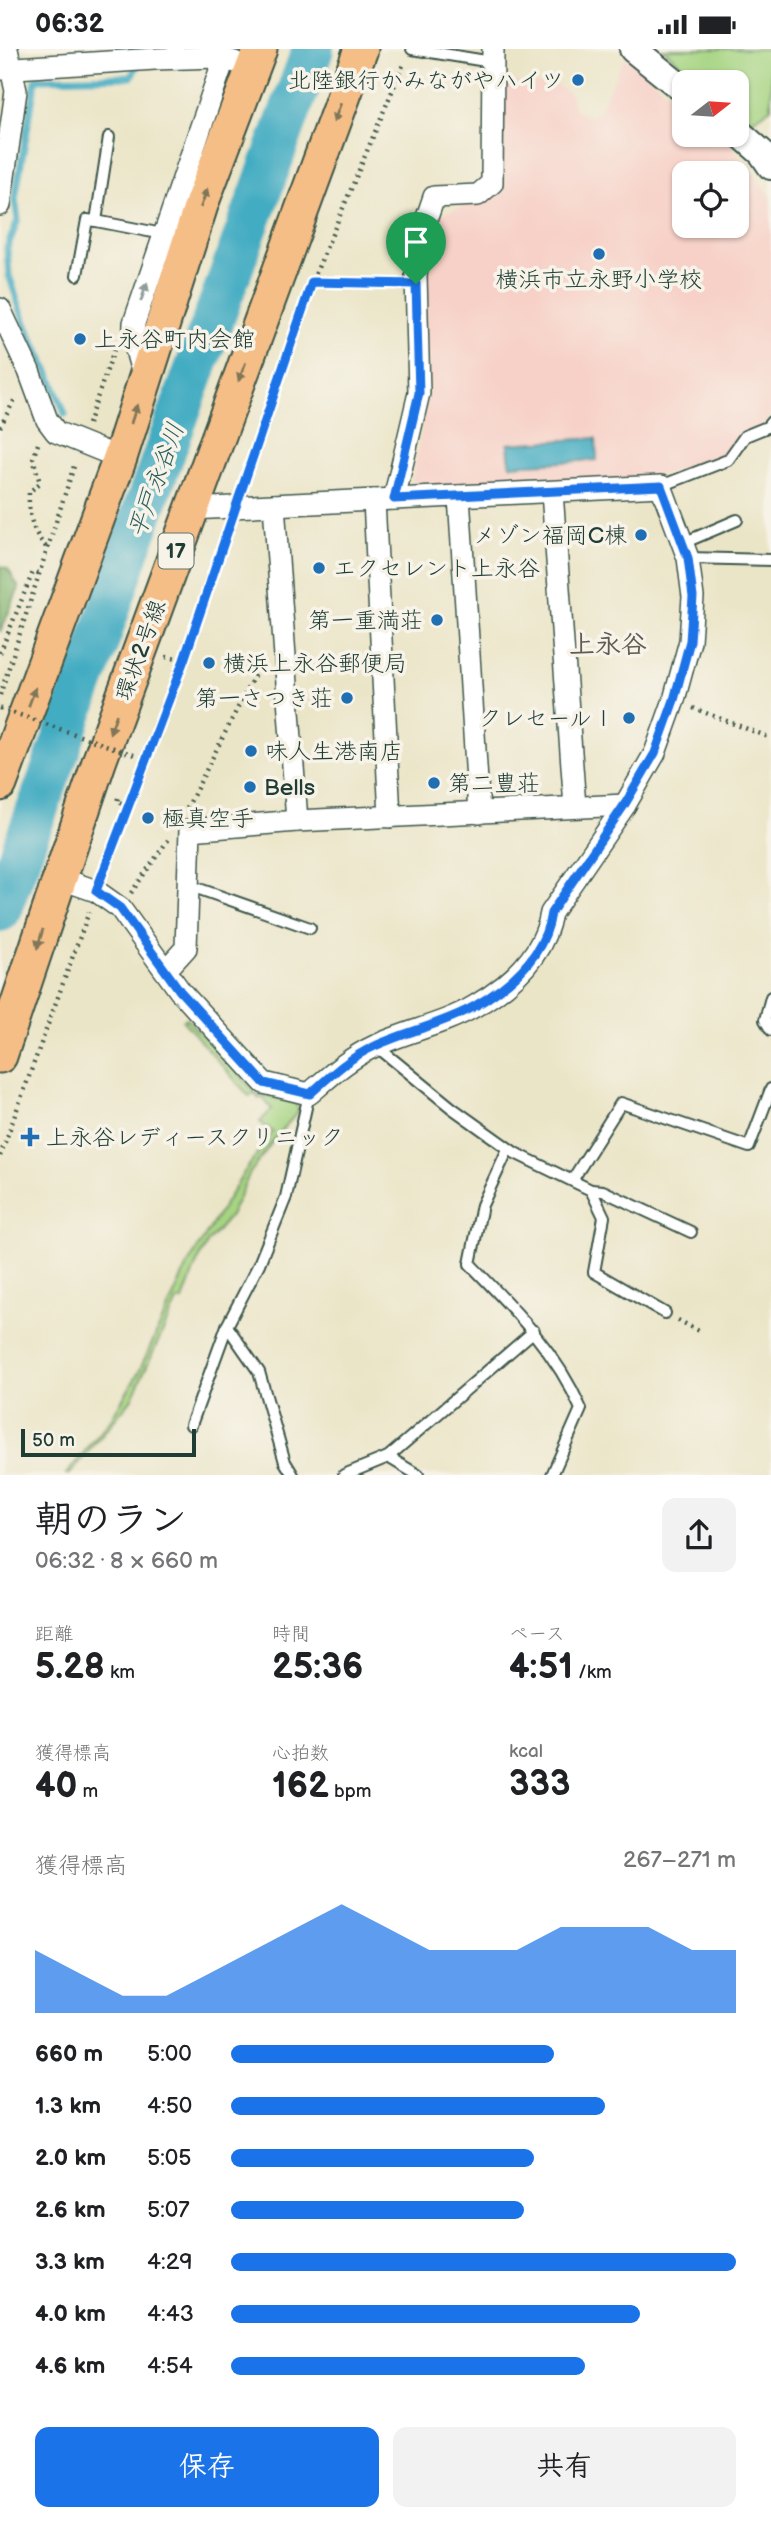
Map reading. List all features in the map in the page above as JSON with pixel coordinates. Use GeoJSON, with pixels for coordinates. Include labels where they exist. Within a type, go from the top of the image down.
{"type":"FeatureCollection","features":[{"type":"Feature","properties":{"kind":"main road","name":"環状2号線"},"geometry":{"type":"LineString","coordinates":[[0,1056],[34,961],[59,877],[361,49]]}},
{"type":"Feature","properties":{"kind":"main road"},"geometry":{"type":"LineString","coordinates":[[0,784],[120,457],[145,381],[176,236],[246,58]]}},
{"type":"Feature","properties":{"kind":"street"},"geometry":{"type":"LineString","coordinates":[[633,49],[672,80]]}},
{"type":"Feature","properties":{"kind":"street"},"geometry":{"type":"LineString","coordinates":[[390,817],[384,499],[419,393],[416,284],[423,229],[434,197],[478,195],[492,183],[492,55]]}},
{"type":"Feature","properties":{"kind":"street"},"geometry":{"type":"LineString","coordinates":[[0,205],[16,91],[6,62],[123,57],[246,58]]}},
{"type":"Feature","properties":{"kind":"street"},"geometry":{"type":"LineString","coordinates":[[749,142],[771,166]]}},
{"type":"Feature","properties":{"kind":"street"},"geometry":{"type":"LineString","coordinates":[[0,309],[29,371],[47,420],[56,432],[120,457]]}},
{"type":"Feature","properties":{"kind":"street"},"geometry":{"type":"LineString","coordinates":[[59,877],[96,891],[120,908],[180,991],[264,1083],[310,1094],[351,1059],[375,1045],[474,1007],[510,981],[540,950],[551,913],[625,804],[655,753],[674,700],[690,641],[693,597],[685,550],[661,486],[191,509]]}},
{"type":"Feature","properties":{"kind":"street"},"geometry":{"type":"LineString","coordinates":[[552,492],[575,807]]}},
{"type":"Feature","properties":{"kind":"street"},"geometry":{"type":"LineString","coordinates":[[459,496],[479,813]]}},
{"type":"Feature","properties":{"kind":"street"},"geometry":{"type":"LineString","coordinates":[[274,505],[298,821]]}},
{"type":"Feature","properties":{"kind":"street"},"geometry":{"type":"LineString","coordinates":[[166,970],[186,948],[190,830],[298,821],[625,804]]}},
{"type":"Feature","properties":{"kind":"lane"},"geometry":{"type":"LineString","coordinates":[[412,49],[492,55]]}},
{"type":"Feature","properties":{"kind":"lane"},"geometry":{"type":"LineString","coordinates":[[96,221],[109,137]]}},
{"type":"Feature","properties":{"kind":"lane"},"geometry":{"type":"LineString","coordinates":[[78,275],[87,220],[176,236]]}},
{"type":"Feature","properties":{"kind":"lane"},"geometry":{"type":"LineString","coordinates":[[661,486],[728,460],[745,436],[767,427],[771,422]]}},
{"type":"Feature","properties":{"kind":"lane"},"geometry":{"type":"LineString","coordinates":[[685,550],[737,520]]}},
{"type":"Feature","properties":{"kind":"lane"},"geometry":{"type":"LineString","coordinates":[[685,550],[771,560]]}},
{"type":"Feature","properties":{"kind":"lane"},"geometry":{"type":"LineString","coordinates":[[188,884],[310,929]]}},
{"type":"Feature","properties":{"kind":"lane"},"geometry":{"type":"LineString","coordinates":[[771,997],[765,1020],[771,1030]]}},
{"type":"Feature","properties":{"kind":"lane"},"geometry":{"type":"LineString","coordinates":[[375,1045],[452,1108],[508,1149],[592,1190],[603,1191],[691,1232]]}},
{"type":"Feature","properties":{"kind":"lane"},"geometry":{"type":"LineString","coordinates":[[573,1179],[621,1104],[749,1147],[771,1089]]}},
{"type":"Feature","properties":{"kind":"lane"},"geometry":{"type":"LineString","coordinates":[[191,1425],[228,1326],[259,1264],[286,1197],[310,1094]]}},
{"type":"Feature","properties":{"kind":"lane"},"geometry":{"type":"LineString","coordinates":[[508,1149],[482,1205],[470,1263],[534,1331],[572,1389],[581,1409],[552,1475]]}},
{"type":"Feature","properties":{"kind":"lane"},"geometry":{"type":"LineString","coordinates":[[592,1190],[604,1217],[594,1272],[664,1313]]}},
{"type":"Feature","properties":{"kind":"lane"},"geometry":{"type":"LineString","coordinates":[[228,1326],[259,1372],[285,1462],[293,1475]]}},
{"type":"Feature","properties":{"kind":"lane"},"geometry":{"type":"LineString","coordinates":[[344,1475],[388,1457],[534,1331]]}},
{"type":"Feature","properties":{"kind":"lane"},"geometry":{"type":"LineString","coordinates":[[388,1457],[418,1475]]}},
{"type":"Feature","properties":{"kind":"path"},"geometry":{"type":"LineString","coordinates":[[0,1156],[96,891],[184,660],[312,282],[405,61]]}},
{"type":"Feature","properties":{"kind":"path"},"geometry":{"type":"LineString","coordinates":[[312,282],[416,284]]}},
{"type":"Feature","properties":{"kind":"path"},"geometry":{"type":"LineString","coordinates":[[0,695],[115,348]]}},
{"type":"Feature","properties":{"kind":"path"},"geometry":{"type":"LineString","coordinates":[[0,427],[19,389]]}},
{"type":"Feature","properties":{"kind":"path"},"geometry":{"type":"LineString","coordinates":[[47,420],[33,458],[40,483],[29,492],[28,508],[39,539],[48,548]]}},
{"type":"Feature","properties":{"kind":"path"},"geometry":{"type":"LineString","coordinates":[[0,653],[33,572],[39,573]]}},
{"type":"Feature","properties":{"kind":"path"},"geometry":{"type":"LineString","coordinates":[[184,813],[266,654]]}},
{"type":"Feature","properties":{"kind":"path"},"geometry":{"type":"LineString","coordinates":[[166,657],[184,660]]}},
{"type":"Feature","properties":{"kind":"path"},"geometry":{"type":"LineString","coordinates":[[674,700],[771,738]]}},
{"type":"Feature","properties":{"kind":"path"},"geometry":{"type":"LineString","coordinates":[[0,708],[134,755]]}},
{"type":"Feature","properties":{"kind":"path"},"geometry":{"type":"LineString","coordinates":[[117,802],[128,805]]}},
{"type":"Feature","properties":{"kind":"path"},"geometry":{"type":"LineString","coordinates":[[120,908],[171,835]]}},
{"type":"Feature","properties":{"kind":"path"},"geometry":{"type":"LineString","coordinates":[[664,1313],[699,1331]]}},
{"type":"Feature","properties":{"kind":"shaded area","name":"横浜市立永野小学校"},"geometry":{"type":"Polygon","coordinates":[[[625,57],[672,96],[672,147],[733,147],[744,161],[672,161],[672,238],[749,238],[749,168],[771,197],[771,412],[766,423],[725,458],[652,477],[420,488],[412,480],[428,395],[424,278],[435,220],[444,213],[484,199],[498,81],[557,85],[569,93],[575,109],[587,117],[597,114],[625,57]]]}},
{"type":"Feature","properties":{"kind":"green space"},"geometry":{"type":"Polygon","coordinates":[[[663,49],[771,49],[771,108],[749,122],[749,70],[688,70],[663,49]]]}},
{"type":"Feature","properties":{"kind":"green space"},"geometry":{"type":"Polygon","coordinates":[[[0,566],[8,569],[19,588],[0,632],[0,566]]]}},
{"type":"Feature","properties":{"kind":"green space"},"geometry":{"type":"Polygon","coordinates":[[[186,1018],[257,1094],[295,1102],[299,1111],[278,1134],[250,1173],[230,1216],[208,1242],[183,1300],[177,1301],[131,1400],[70,1474],[66,1474],[109,1422],[139,1372],[188,1264],[245,1171],[273,1132],[260,1122],[272,1109],[262,1097],[259,1099],[254,1093],[249,1096],[183,1021],[186,1018]]]}},
{"type":"Feature","properties":{"kind":"water"},"geometry":{"type":"Polygon","coordinates":[[[596,438],[597,460],[510,465],[508,444],[596,438]]]}},
{"type":"Feature","properties":{"kind":"waterway"},"geometry":{"type":"LineString","coordinates":[[65,414],[25,323],[9,275],[7,248],[18,220],[15,198],[36,79],[131,77],[146,49]]}},
{"type":"Feature","properties":{"kind":"waterway","name":"平戸永谷川"},"geometry":{"type":"LineString","coordinates":[[0,911],[91,663],[143,511],[313,49]]}},
{"type":"Feature","properties":{"kind":"place","name":"北陸銀行かみながやハイツ"},"geometry":{"type":"Point","coordinates":[578,80]}},
{"type":"Feature","properties":{"kind":"place","name":"横浜市立永野小学校"},"geometry":{"type":"Point","coordinates":[599,254]}},
{"type":"Feature","properties":{"kind":"place","name":"上永谷町内会館"},"geometry":{"type":"Point","coordinates":[80,339]}},
{"type":"Feature","properties":{"kind":"place","name":"メゾン福岡C棟"},"geometry":{"type":"Point","coordinates":[641,535]}},
{"type":"Feature","properties":{"kind":"place","name":"エクセレント上永谷"},"geometry":{"type":"Point","coordinates":[319,568]}},
{"type":"Feature","properties":{"kind":"place","name":"第一重満荘"},"geometry":{"type":"Point","coordinates":[437,620]}},
{"type":"Feature","properties":{"kind":"place","name":"横浜上永谷郵便局"},"geometry":{"type":"Point","coordinates":[209,663]}},
{"type":"Feature","properties":{"kind":"place","name":"第一さつき荘"},"geometry":{"type":"Point","coordinates":[347,698]}},
{"type":"Feature","properties":{"kind":"place","name":"クレセールⅠ"},"geometry":{"type":"Point","coordinates":[629,718]}},
{"type":"Feature","properties":{"kind":"place","name":"味人生港南店"},"geometry":{"type":"Point","coordinates":[251,751]}},
{"type":"Feature","properties":{"kind":"place","name":"第二豊荘"},"geometry":{"type":"Point","coordinates":[434,783]}},
{"type":"Feature","properties":{"kind":"place","name":"Bells"},"geometry":{"type":"Point","coordinates":[250,787]}},
{"type":"Feature","properties":{"kind":"place","name":"極真空手"},"geometry":{"type":"Point","coordinates":[148,818]}},
{"type":"Feature","properties":{"kind":"place","name":"上永谷レディースクリニック"},"geometry":{"type":"Point","coordinates":[30,1137]}},
{"type":"Feature","properties":{"kind":"district","name":"上永谷"},"geometry":{"type":"Point","coordinates":[608,644]}},
{"type":"Feature","properties":{"kind":"route"},"geometry":{"type":"LineString","coordinates":[[312,282],[416,284],[419,393],[394,499],[661,486],[688,558],[693,597],[690,641],[674,700],[655,753],[625,804],[551,913],[540,950],[510,981],[474,1007],[375,1045],[351,1059],[310,1094],[264,1083],[180,991],[120,908],[96,891],[184,660],[312,282]]}}]}
